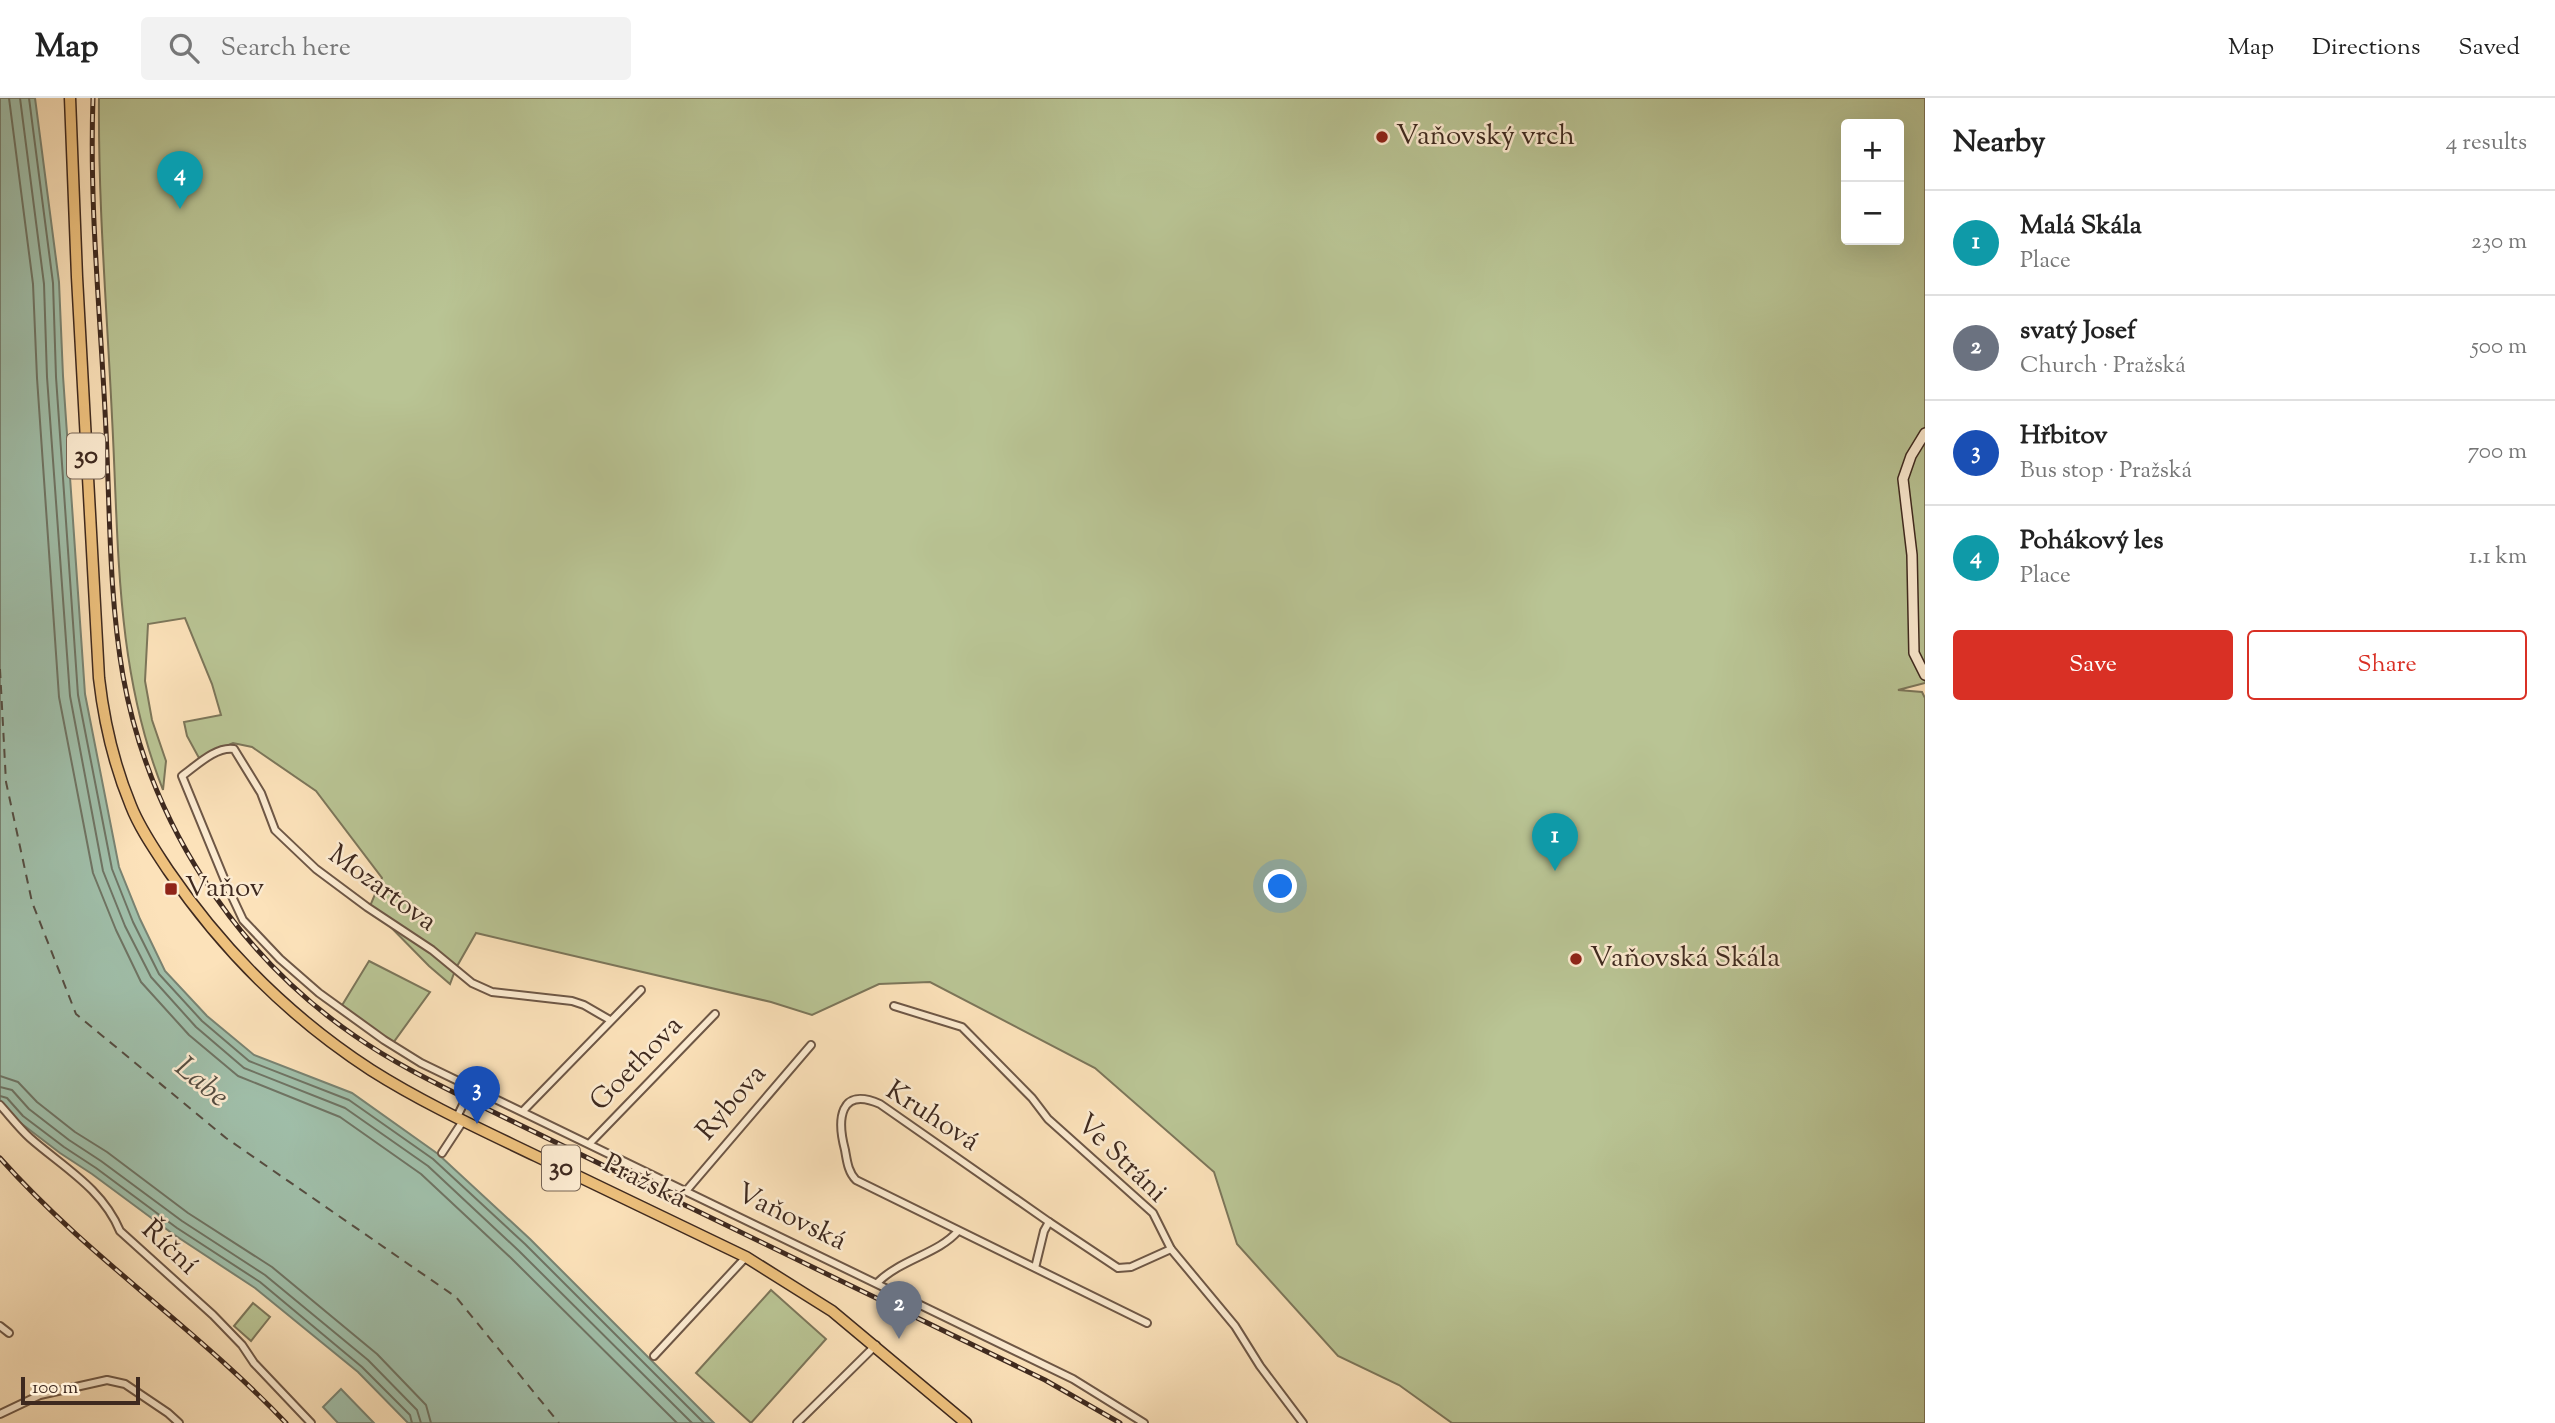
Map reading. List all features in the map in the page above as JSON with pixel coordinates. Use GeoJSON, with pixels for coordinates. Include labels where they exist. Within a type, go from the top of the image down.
{"type":"FeatureCollection","features":[{"type":"Feature","properties":{"kind":"main road","name":"Pražská"},"geometry":{"type":"LineString","coordinates":[[70,98],[76,264],[99,678],[108,734],[132,809],[178,886],[216,935],[250,970],[292,1010],[335,1044],[391,1082],[460,1119],[746,1257],[817,1300],[876,1345],[966,1423]]}},
{"type":"Feature","properties":{"kind":"street"},"geometry":{"type":"LineString","coordinates":[[1925,433],[1911,456],[1903,479],[1912,555],[1914,653],[1925,675]]}},
{"type":"Feature","properties":{"kind":"street","name":"Mozartova"},"geometry":{"type":"LineString","coordinates":[[182,776],[209,756],[227,747],[234,749],[261,793],[275,830],[316,869],[367,908],[432,950],[460,976],[492,992],[552,998],[584,1005],[610,1020]]}},
{"type":"Feature","properties":{"kind":"street","name":"Vaňovská"},"geometry":{"type":"LineString","coordinates":[[182,776],[243,920],[319,993],[384,1040],[421,1063],[1073,1379],[1144,1423]]}},
{"type":"Feature","properties":{"kind":"street"},"geometry":{"type":"LineString","coordinates":[[523,1111],[642,990]]}},
{"type":"Feature","properties":{"kind":"street","name":"Ve Stráni"},"geometry":{"type":"LineString","coordinates":[[894,1006],[962,1027],[1057,1127],[1153,1213],[1171,1249],[1235,1326],[1260,1366],[1303,1423]]}},
{"type":"Feature","properties":{"kind":"street","name":"Goethova"},"geometry":{"type":"LineString","coordinates":[[590,1143],[715,1014]]}},
{"type":"Feature","properties":{"kind":"street","name":"Rybova"},"geometry":{"type":"LineString","coordinates":[[686,1191],[811,1045]]}},
{"type":"Feature","properties":{"kind":"street"},"geometry":{"type":"LineString","coordinates":[[442,1153],[460,1119],[472,1086]]}},
{"type":"Feature","properties":{"kind":"street","name":"Kruhová"},"geometry":{"type":"LineString","coordinates":[[1147,1323],[852,1177],[840,1124],[843,1109],[848,1102],[861,1099],[880,1104],[1118,1268],[1131,1267],[1171,1249]]}},
{"type":"Feature","properties":{"kind":"street","name":"Říční"},"geometry":{"type":"LineString","coordinates":[[0,1105],[28,1136],[97,1193],[113,1213],[120,1231],[213,1315],[311,1423]]}},
{"type":"Feature","properties":{"kind":"street"},"geometry":{"type":"LineString","coordinates":[[1035,1268],[1044,1231],[1049,1222]]}},
{"type":"Feature","properties":{"kind":"street"},"geometry":{"type":"LineString","coordinates":[[877,1283],[891,1270],[950,1240],[958,1231]]}},
{"type":"Feature","properties":{"kind":"street"},"geometry":{"type":"LineString","coordinates":[[654,1356],[746,1257]]}},
{"type":"Feature","properties":{"kind":"street"},"geometry":{"type":"LineString","coordinates":[[0,1326],[9,1333]]}},
{"type":"Feature","properties":{"kind":"street"},"geometry":{"type":"LineString","coordinates":[[797,1423],[876,1345]]}},
{"type":"Feature","properties":{"kind":"street"},"geometry":{"type":"LineString","coordinates":[[0,1414],[40,1395],[107,1380],[125,1384],[168,1413],[178,1423]]}},
{"type":"Feature","properties":{"kind":"shaded area"},"geometry":{"type":"Polygon","coordinates":[[[99,98],[1925,98],[1925,683],[1898,690],[1922,692],[1925,698],[1925,1423],[1452,1423],[1399,1385],[1338,1356],[1237,1244],[1214,1172],[1095,1068],[930,982],[879,984],[812,1015],[771,1002],[476,933],[450,984],[370,906],[382,878],[316,791],[252,747],[233,743],[199,758],[187,736],[184,722],[221,715],[212,684],[185,618],[148,624],[145,681],[152,720],[166,761],[163,790],[147,744],[136,698],[122,606],[100,178],[99,98]]]}},
{"type":"Feature","properties":{"kind":"shaded area"},"geometry":{"type":"Polygon","coordinates":[[[369,961],[430,992],[393,1043],[341,1007],[369,961]]]}},
{"type":"Feature","properties":{"kind":"shaded area"},"geometry":{"type":"Polygon","coordinates":[[[771,1290],[826,1339],[751,1423],[696,1373],[771,1290]]]}},
{"type":"Feature","properties":{"kind":"shaded area"},"geometry":{"type":"Polygon","coordinates":[[[253,1303],[270,1317],[251,1341],[234,1326],[253,1303]]]}},
{"type":"Feature","properties":{"kind":"water","name":"Labe"},"geometry":{"type":"Polygon","coordinates":[[[0,98],[35,98],[59,282],[85,694],[119,867],[165,971],[207,1016],[254,1055],[352,1093],[438,1154],[530,1239],[714,1423],[408,1423],[358,1372],[255,1288],[173,1234],[60,1153],[18,1121],[0,1100],[0,98]]]}},
{"type":"Feature","properties":{"kind":"water"},"geometry":{"type":"Polygon","coordinates":[[[341,1389],[374,1423],[338,1423],[323,1407],[341,1389]]]}},
{"type":"Feature","properties":{"kind":"ferry route"},"geometry":{"type":"LineString","coordinates":[[0,669],[6,782],[32,902],[76,1014],[226,1138],[456,1297],[559,1423]]}},
{"type":"Feature","properties":{"kind":"railway"},"geometry":{"type":"LineString","coordinates":[[93,98],[94,223],[111,554],[123,676],[135,729],[153,781],[176,831],[203,879],[235,924],[271,965],[311,1003],[355,1036],[401,1065],[1045,1380],[1120,1423]]}},
{"type":"Feature","properties":{"kind":"railway"},"geometry":{"type":"LineString","coordinates":[[0,1158],[69,1228],[216,1356],[286,1423]]}},
{"type":"Feature","properties":{"kind":"place","name":"Vaňovský vrch"},"geometry":{"type":"Point","coordinates":[1382,137]}},
{"type":"Feature","properties":{"kind":"place","name":"Pohákový les"},"geometry":{"type":"Point","coordinates":[180,209]}},
{"type":"Feature","properties":{"kind":"place","name":"Malá Skála"},"geometry":{"type":"Point","coordinates":[1555,871]}},
{"type":"Feature","properties":{"kind":"place","name":"Vaňov"},"geometry":{"type":"Point","coordinates":[171,889]}},
{"type":"Feature","properties":{"kind":"place","name":"Vaňovská Skála"},"geometry":{"type":"Point","coordinates":[1576,959]}},
{"type":"Feature","properties":{"kind":"place","name":"Hřbitov"},"geometry":{"type":"Point","coordinates":[477,1124]}},
{"type":"Feature","properties":{"kind":"place","name":"svatý Josef"},"geometry":{"type":"Point","coordinates":[899,1339]}}]}
